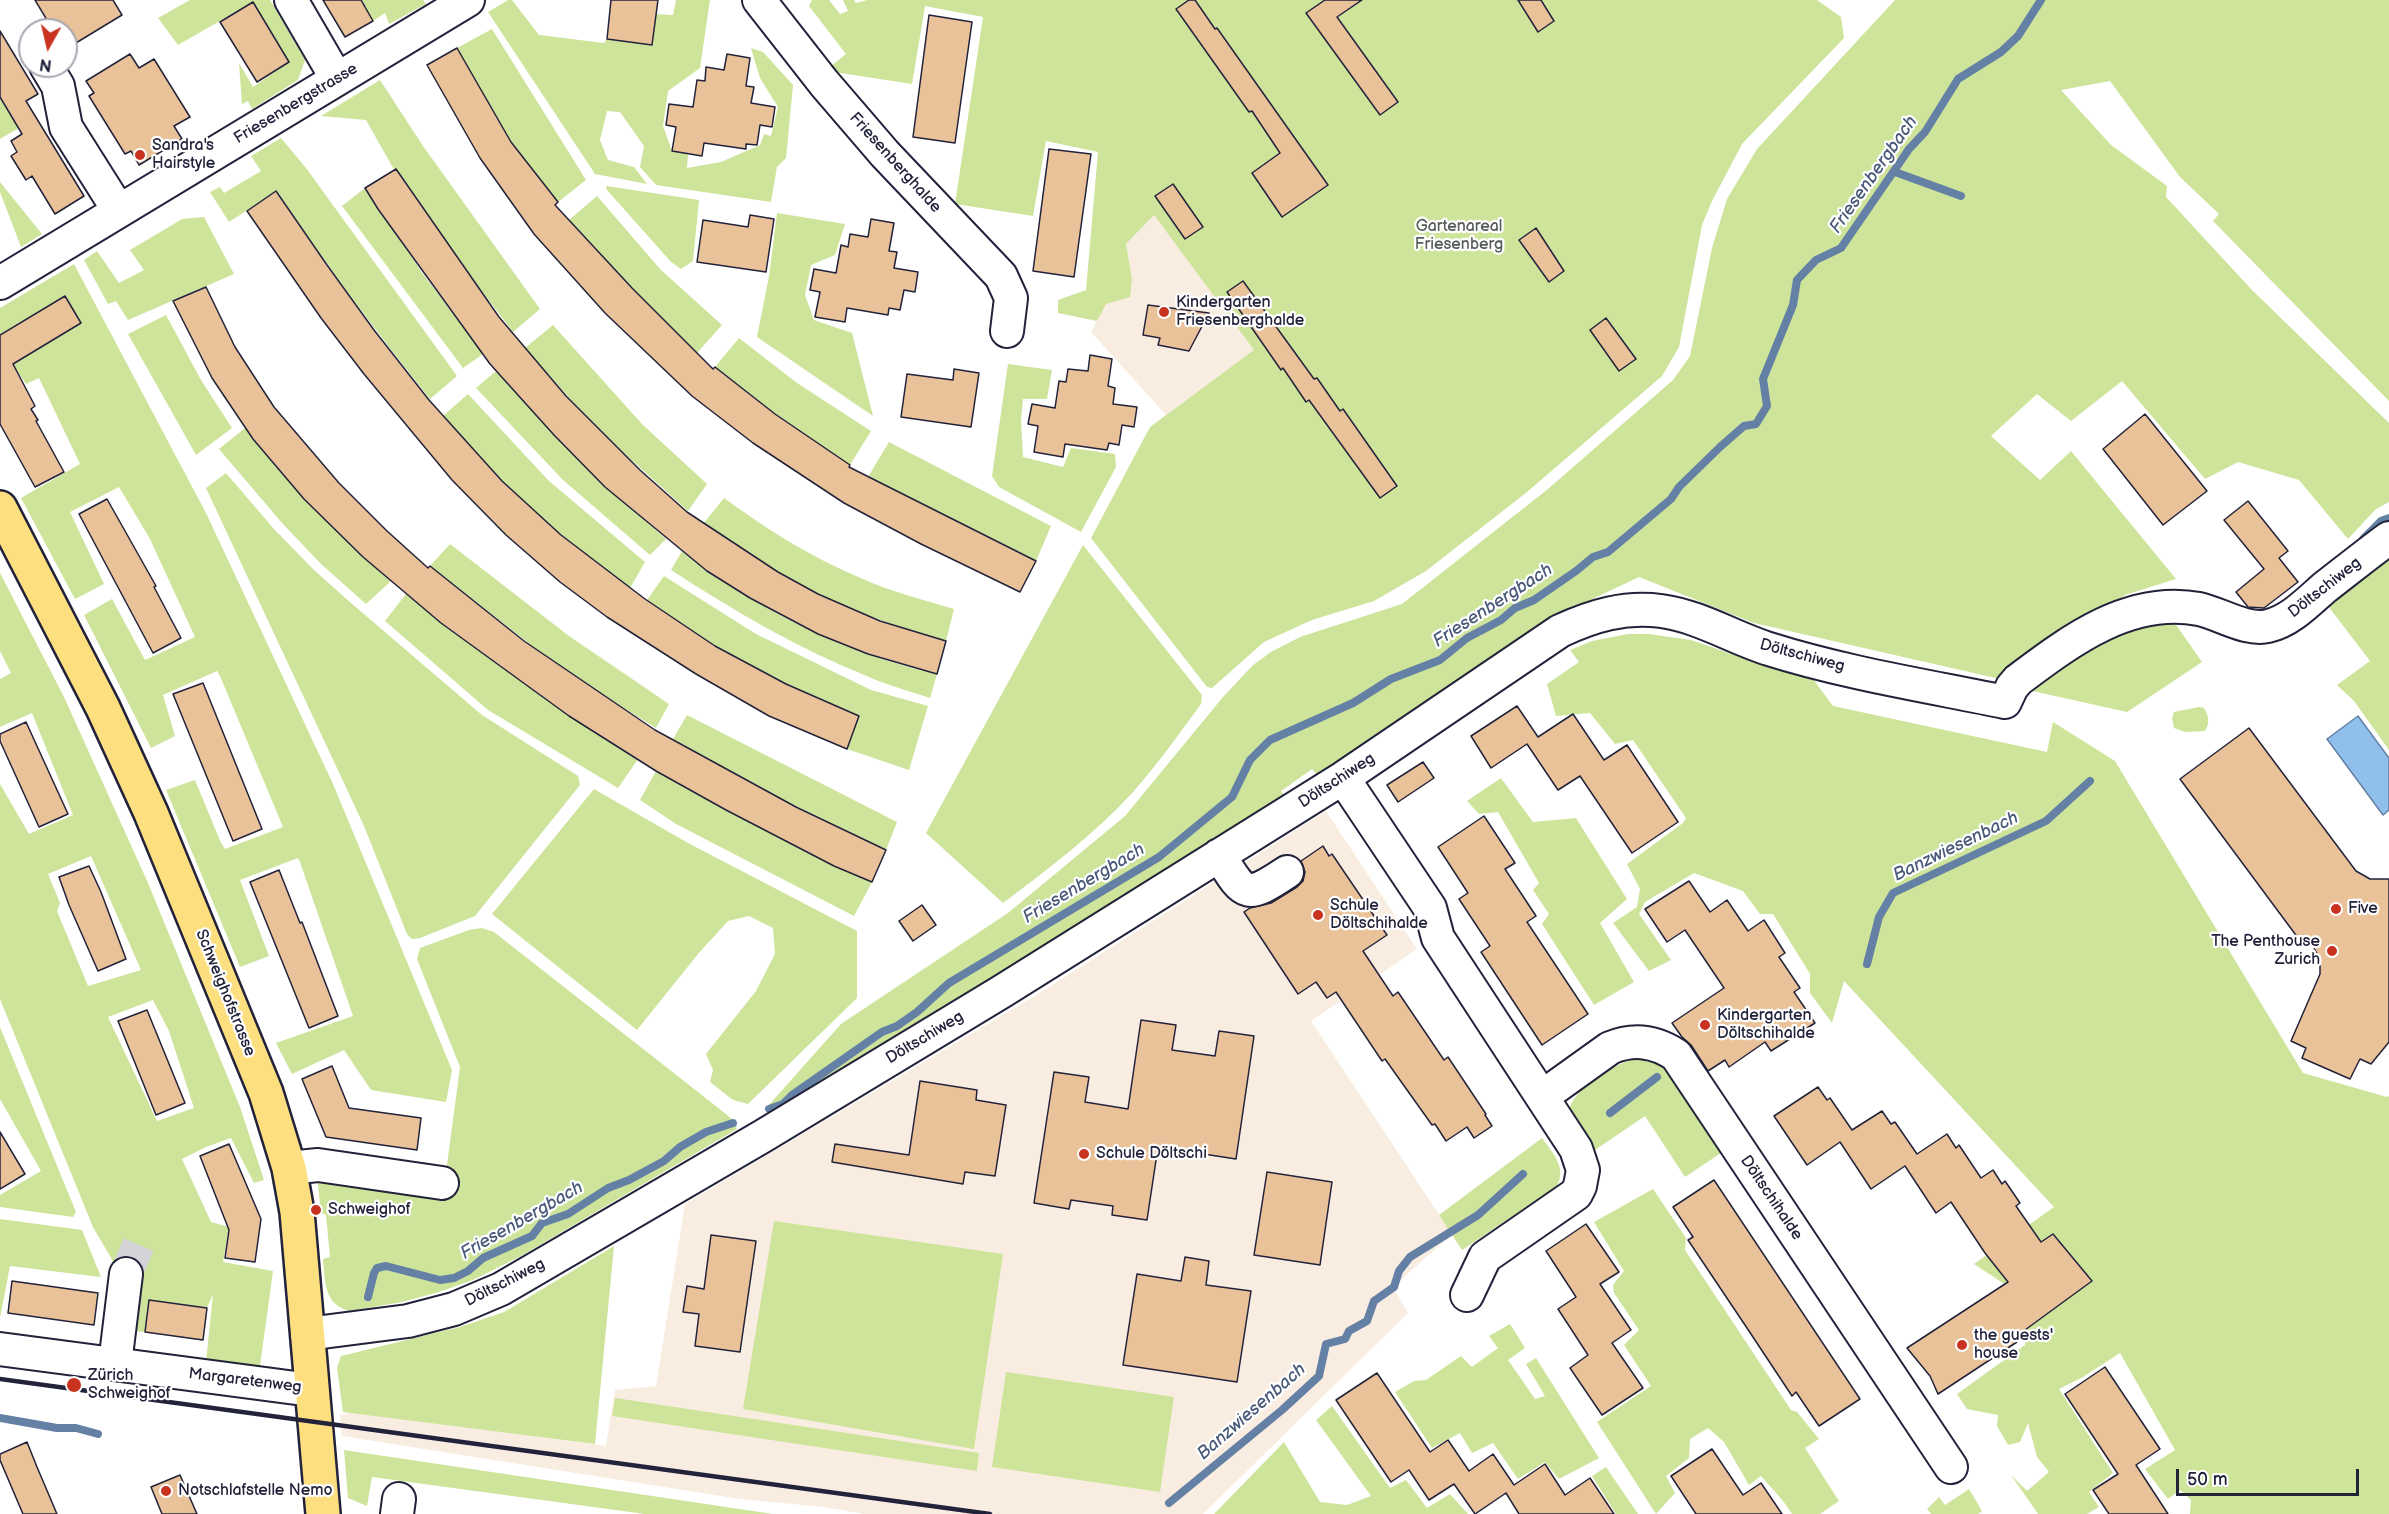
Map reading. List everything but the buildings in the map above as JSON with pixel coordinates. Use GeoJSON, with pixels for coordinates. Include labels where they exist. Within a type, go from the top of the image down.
{"type":"FeatureCollection","features":[{"type":"Feature","properties":{"kind":"main road","name":"Schweighofstrasse"},"geometry":{"type":"LineString","coordinates":[[0,508],[103,708],[151,813],[266,1093],[289,1168],[297,1212],[323,1514]]}},
{"type":"Feature","properties":{"kind":"street"},"geometry":{"type":"LineString","coordinates":[[291,0],[337,79]]}},
{"type":"Feature","properties":{"kind":"street","name":"Friesenbergstrasse"},"geometry":{"type":"LineString","coordinates":[[0,283],[468,0]]}},
{"type":"Feature","properties":{"kind":"street","name":"Friesenberghalde"},"geometry":{"type":"LineString","coordinates":[[759,0],[824,83],[885,154],[1001,276],[1011,298],[1007,331]]}},
{"type":"Feature","properties":{"kind":"street"},"geometry":{"type":"LineString","coordinates":[[53,78],[58,86],[66,127],[119,211]]}},
{"type":"Feature","properties":{"kind":"street","name":"Döltschiweg"},"geometry":{"type":"LineString","coordinates":[[307,1334],[408,1321],[454,1309],[501,1289],[763,1136],[1001,992],[1343,778],[1560,631],[1597,615],[1662,611],[1769,649],[1815,662],[2005,702],[2018,680],[2082,634],[2120,618],[2150,609],[2185,607],[2210,612],[2256,627],[2282,622],[2389,538]]}},
{"type":"Feature","properties":{"kind":"street"},"geometry":{"type":"LineString","coordinates":[[1343,778],[1430,908],[1438,938],[1543,1096],[1581,1159],[1583,1170],[1580,1186],[1569,1201],[1485,1257],[1467,1295]]}},
{"type":"Feature","properties":{"kind":"street"},"geometry":{"type":"LineString","coordinates":[[1219,855],[1240,886],[1250,891],[1258,890],[1287,872]]}},
{"type":"Feature","properties":{"kind":"street","name":"Döltschihalde"},"geometry":{"type":"LineString","coordinates":[[1543,1096],[1610,1048],[1621,1044],[1647,1042],[1676,1055],[1951,1467]]}},
{"type":"Feature","properties":{"kind":"street"},"geometry":{"type":"LineString","coordinates":[[289,1168],[318,1165],[442,1183]]}},
{"type":"Feature","properties":{"kind":"street"},"geometry":{"type":"LineString","coordinates":[[115,1364],[126,1274]]}},
{"type":"Feature","properties":{"kind":"street","name":"Margaretenweg"},"geometry":{"type":"LineString","coordinates":[[0,1349],[311,1389]]}},
{"type":"Feature","properties":{"kind":"shaded area","name":"Kindergarten Friesenberghalde"},"geometry":{"type":"Polygon","coordinates":[[[1154,215],[1255,350],[1166,415],[1091,332],[1105,304],[1132,279],[1126,244],[1154,215]]]}},
{"type":"Feature","properties":{"kind":"shaded area","name":"Schule Döltschi"},"geometry":{"type":"Polygon","coordinates":[[[1326,811],[1417,949],[1311,1021],[1452,1234],[1393,1287],[1408,1313],[1203,1514],[864,1514],[824,1507],[740,1499],[342,1436],[340,1415],[352,1412],[606,1446],[615,1390],[656,1386],[685,1204],[1038,994],[1326,811]]]}},
{"type":"Feature","properties":{"kind":"green space"},"geometry":{"type":"Polygon","coordinates":[[[190,0],[270,0],[305,60],[298,80],[252,109],[248,101],[242,104],[239,63],[253,87],[289,62],[253,2],[178,45],[158,18],[190,0]]]}},
{"type":"Feature","properties":{"kind":"green space"},"geometry":{"type":"Polygon","coordinates":[[[361,0],[423,0],[426,4],[389,24],[385,13],[373,21],[361,0]]]}},
{"type":"Feature","properties":{"kind":"green space"},"geometry":{"type":"Polygon","coordinates":[[[512,0],[539,35],[604,43],[607,39],[651,45],[656,14],[673,15],[676,0],[710,0],[700,68],[668,91],[663,126],[672,151],[688,154],[687,168],[721,162],[760,145],[764,134],[771,136],[778,107],[760,78],[751,48],[763,52],[793,85],[786,158],[777,167],[771,202],[656,185],[640,167],[644,146],[620,112],[607,111],[600,140],[608,160],[634,167],[647,184],[595,174],[488,12],[512,0]]]}},
{"type":"Feature","properties":{"kind":"green space","name":"Gartenareal Friesenberg"},"geometry":{"type":"Polygon","coordinates":[[[812,0],[829,0],[840,14],[848,11],[843,0],[854,0],[856,3],[867,0],[1817,0],[1841,17],[1844,38],[1742,144],[1702,225],[1679,347],[1662,376],[1527,492],[1426,571],[1374,601],[1312,620],[1264,642],[1212,688],[1207,687],[1091,538],[1150,427],[1254,350],[1154,215],[1126,244],[1132,279],[1130,297],[1106,304],[1097,321],[1058,313],[1058,300],[1086,290],[1098,152],[1046,141],[1033,216],[955,204],[983,17],[925,6],[912,84],[834,72],[831,66],[846,54],[809,6],[812,0]]]}},
{"type":"Feature","properties":{"kind":"green space"},"geometry":{"type":"Polygon","coordinates":[[[1895,0],[2389,0],[2389,401],[2213,221],[2219,214],[2180,177],[2110,81],[2061,90],[2111,145],[2167,186],[2166,197],[2252,290],[2389,423],[2389,502],[2376,509],[2348,539],[2299,480],[2238,462],[2205,479],[2122,381],[2071,421],[2037,394],[1991,436],[2040,480],[2071,451],[2176,579],[2125,595],[2000,679],[1754,623],[1639,577],[1563,613],[1319,777],[1312,769],[1281,791],[1286,798],[773,1116],[768,1106],[841,1024],[1008,913],[1125,816],[1223,697],[1253,665],[1271,652],[1300,637],[1402,604],[1548,489],[1673,380],[1690,356],[1712,248],[1727,199],[1757,149],[1895,0]]]}},
{"type":"Feature","properties":{"kind":"green space"},"geometry":{"type":"Polygon","coordinates":[[[492,29],[586,180],[558,202],[511,142],[457,48],[492,29]]]}},
{"type":"Feature","properties":{"kind":"green space"},"geometry":{"type":"Polygon","coordinates":[[[380,80],[423,146],[540,309],[513,332],[464,268],[392,166],[366,120],[321,116],[380,80]]]}},
{"type":"Feature","properties":{"kind":"green space"},"geometry":{"type":"Polygon","coordinates":[[[0,97],[9,112],[22,126],[0,139],[0,97]]]}},
{"type":"Feature","properties":{"kind":"green space"},"geometry":{"type":"Polygon","coordinates":[[[281,138],[306,168],[457,376],[430,399],[351,297],[277,191],[229,222],[210,192],[220,187],[224,193],[261,171],[251,156],[281,138]]]}},
{"type":"Feature","properties":{"kind":"green space"},"geometry":{"type":"Polygon","coordinates":[[[0,182],[42,234],[21,247],[0,192],[0,182]]]}},
{"type":"Feature","properties":{"kind":"green space"},"geometry":{"type":"Polygon","coordinates":[[[606,186],[699,200],[693,261],[681,269],[671,262],[607,190],[606,186]]]}},
{"type":"Feature","properties":{"kind":"green space"},"geometry":{"type":"Polygon","coordinates":[[[365,188],[423,274],[483,354],[463,368],[342,206],[365,188]]]}},
{"type":"Feature","properties":{"kind":"green space"},"geometry":{"type":"Polygon","coordinates":[[[597,196],[661,270],[722,325],[697,353],[569,220],[597,196]]]}},
{"type":"Feature","properties":{"kind":"green space"},"geometry":{"type":"Polygon","coordinates":[[[777,213],[845,224],[835,255],[811,265],[805,295],[814,320],[852,333],[873,416],[757,337],[769,276],[777,213]]]}},
{"type":"Feature","properties":{"kind":"green space"},"geometry":{"type":"Polygon","coordinates":[[[204,217],[234,274],[128,320],[116,301],[108,304],[84,260],[97,251],[119,283],[144,270],[130,250],[182,219],[204,217]]]}},
{"type":"Feature","properties":{"kind":"green space"},"geometry":{"type":"Polygon","coordinates":[[[74,264],[206,513],[333,784],[452,1070],[446,1102],[371,1090],[344,1050],[292,1074],[276,1043],[353,1016],[300,862],[298,858],[240,880],[269,956],[240,967],[166,790],[195,780],[225,849],[283,827],[220,676],[217,671],[163,695],[175,736],[151,748],[84,615],[112,599],[145,660],[195,637],[150,539],[119,487],[70,512],[104,584],[75,599],[21,498],[80,464],[39,378],[26,384],[13,365],[81,322],[65,296],[0,335],[0,308],[74,264]]]}},
{"type":"Feature","properties":{"kind":"green space"},"geometry":{"type":"Polygon","coordinates":[[[166,315],[201,380],[232,428],[196,455],[128,334],[166,315]]]}},
{"type":"Feature","properties":{"kind":"green space"},"geometry":{"type":"Polygon","coordinates":[[[553,325],[642,424],[707,484],[688,511],[595,427],[525,348],[553,325]]]}},
{"type":"Feature","properties":{"kind":"green space"},"geometry":{"type":"Polygon","coordinates":[[[739,338],[797,383],[871,431],[850,465],[775,414],[715,367],[739,338]]]}},
{"type":"Feature","properties":{"kind":"green space"},"geometry":{"type":"Polygon","coordinates":[[[1008,364],[1052,370],[1047,399],[1023,399],[1021,420],[1023,457],[1063,467],[1071,448],[1115,454],[1116,467],[1081,532],[999,487],[992,476],[1008,364]]]}},
{"type":"Feature","properties":{"kind":"green space"},"geometry":{"type":"Polygon","coordinates":[[[496,371],[598,480],[666,539],[650,555],[563,480],[476,388],[496,371]]]}},
{"type":"Feature","properties":{"kind":"green space"},"geometry":{"type":"Polygon","coordinates":[[[468,394],[549,481],[645,562],[630,588],[561,535],[502,481],[443,416],[468,394]]]}},
{"type":"Feature","properties":{"kind":"green space"},"geometry":{"type":"Polygon","coordinates":[[[245,428],[312,507],[391,581],[366,604],[321,564],[282,523],[219,449],[245,428]]]}},
{"type":"Feature","properties":{"kind":"green space"},"geometry":{"type":"Polygon","coordinates":[[[889,442],[1051,526],[1036,561],[868,477],[889,442]]]}},
{"type":"Feature","properties":{"kind":"green space"},"geometry":{"type":"Polygon","coordinates":[[[226,473],[274,529],[314,570],[351,603],[482,715],[578,776],[580,785],[475,916],[420,938],[412,939],[407,934],[364,826],[206,488],[226,473]]]}},
{"type":"Feature","properties":{"kind":"green space"},"geometry":{"type":"Polygon","coordinates":[[[724,498],[791,543],[844,571],[908,596],[954,609],[946,641],[880,620],[833,601],[759,560],[703,524],[724,498]]]}},
{"type":"Feature","properties":{"kind":"green space"},"geometry":{"type":"Polygon","coordinates":[[[450,544],[569,636],[669,704],[656,728],[588,686],[540,652],[430,566],[450,544]]]}},
{"type":"Feature","properties":{"kind":"green space"},"geometry":{"type":"Polygon","coordinates":[[[1083,545],[1202,695],[1201,704],[1133,792],[1071,850],[1003,903],[926,833],[1083,545]]]}},
{"type":"Feature","properties":{"kind":"green space"},"geometry":{"type":"Polygon","coordinates":[[[2389,548],[2389,750],[2354,701],[2337,685],[2370,661],[2322,598],[2389,548]]]}},
{"type":"Feature","properties":{"kind":"green space"},"geometry":{"type":"Polygon","coordinates":[[[682,551],[740,592],[803,627],[869,654],[937,674],[930,698],[884,683],[843,666],[792,642],[719,600],[671,570],[682,551]]]}},
{"type":"Feature","properties":{"kind":"green space"},"geometry":{"type":"Polygon","coordinates":[[[0,573],[64,697],[148,883],[240,1107],[264,1180],[254,1183],[231,1138],[182,1159],[211,1222],[229,1227],[223,1262],[273,1271],[259,1373],[206,1362],[213,1294],[207,1308],[150,1300],[145,1332],[125,1330],[118,1270],[93,1227],[0,999],[0,784],[29,834],[73,815],[32,713],[0,727],[0,679],[11,673],[0,651],[0,573]],[[91,856],[48,874],[60,903],[57,911],[88,986],[141,970],[91,856]],[[153,1000],[108,1017],[157,1121],[194,1108],[169,1031],[153,1000]]]}},
{"type":"Feature","properties":{"kind":"green space"},"geometry":{"type":"Polygon","coordinates":[[[664,576],[756,634],[871,690],[928,706],[909,770],[847,749],[859,716],[786,684],[715,646],[647,600],[664,576]]]}},
{"type":"Feature","properties":{"kind":"green space"},"geometry":{"type":"Polygon","coordinates":[[[406,594],[520,679],[638,759],[618,788],[488,710],[385,621],[406,594]]]}},
{"type":"Feature","properties":{"kind":"green space"},"geometry":{"type":"Polygon","coordinates":[[[2170,616],[2202,662],[2127,712],[2019,688],[2090,638],[2170,616]]]}},
{"type":"Feature","properties":{"kind":"green space"},"geometry":{"type":"Polygon","coordinates":[[[1628,634],[1649,634],[1691,640],[1769,667],[1813,679],[1833,706],[2047,752],[2053,722],[2115,761],[2303,1073],[2389,1096],[2389,1514],[2190,1514],[2191,1500],[2180,1490],[2168,1499],[2145,1469],[2175,1450],[2120,1353],[2083,1377],[2059,1389],[2113,1473],[2089,1492],[2099,1507],[2087,1514],[2038,1514],[2011,1475],[2027,1491],[2049,1472],[2037,1457],[2028,1423],[2020,1442],[2008,1445],[1997,1426],[1998,1415],[1967,1409],[1957,1394],[2025,1345],[2028,1321],[2006,1285],[1974,1264],[2054,1207],[1844,981],[1832,1023],[1810,993],[1810,974],[1773,914],[1760,914],[1743,891],[1694,873],[1645,902],[1639,914],[1671,960],[1649,971],[1613,923],[1637,907],[1640,889],[1627,864],[1683,823],[1686,818],[1633,740],[1615,744],[1590,713],[1556,716],[1547,684],[1579,662],[1570,650],[1592,641],[1628,634]]]}},
{"type":"Feature","properties":{"kind":"green space"},"geometry":{"type":"Polygon","coordinates":[[[2204,708],[2208,717],[2205,731],[2185,732],[2174,728],[2172,718],[2174,712],[2204,708]]]}},
{"type":"Feature","properties":{"kind":"green space"},"geometry":{"type":"Polygon","coordinates":[[[687,715],[897,822],[886,850],[778,797],[673,739],[687,715]]]}},
{"type":"Feature","properties":{"kind":"green space"},"geometry":{"type":"Polygon","coordinates":[[[656,771],[762,829],[872,882],[854,916],[676,824],[640,800],[656,771]]]}},
{"type":"Feature","properties":{"kind":"green space"},"geometry":{"type":"Polygon","coordinates":[[[1501,778],[1533,822],[1576,818],[1627,899],[1600,923],[1634,982],[1594,1005],[1542,924],[1549,914],[1533,890],[1539,883],[1498,812],[1479,814],[1467,801],[1501,778]]]}},
{"type":"Feature","properties":{"kind":"green space"},"geometry":{"type":"Polygon","coordinates":[[[594,789],[688,843],[857,931],[857,998],[748,1104],[733,1100],[710,1082],[713,1070],[706,1054],[756,991],[775,954],[773,928],[749,916],[728,921],[698,954],[637,1030],[492,914],[594,789]]]}},
{"type":"Feature","properties":{"kind":"green space"},"geometry":{"type":"Polygon","coordinates":[[[482,928],[494,932],[712,1103],[732,1119],[737,1129],[521,1256],[473,1280],[402,1302],[350,1311],[341,1308],[331,1298],[326,1284],[323,1259],[330,1257],[326,1215],[321,1213],[317,1176],[444,1187],[460,1067],[417,959],[420,948],[469,930],[482,928]]]}},
{"type":"Feature","properties":{"kind":"green space"},"geometry":{"type":"Polygon","coordinates":[[[0,1027],[76,1212],[73,1217],[0,1207],[0,1195],[41,1171],[0,1099],[0,1027]]]}},
{"type":"Feature","properties":{"kind":"green space"},"geometry":{"type":"Polygon","coordinates":[[[1635,1059],[1655,1061],[1668,1069],[1724,1151],[1685,1177],[1645,1116],[1595,1150],[1569,1111],[1578,1094],[1595,1078],[1616,1066],[1635,1059]]]}},
{"type":"Feature","properties":{"kind":"green space"},"geometry":{"type":"Polygon","coordinates":[[[1542,1138],[1558,1161],[1560,1168],[1556,1187],[1462,1250],[1439,1215],[1542,1138]]]}},
{"type":"Feature","properties":{"kind":"green space"},"geometry":{"type":"Polygon","coordinates":[[[1653,1189],[1686,1238],[1685,1250],[1791,1410],[1797,1412],[1819,1439],[1805,1448],[1839,1501],[1820,1514],[1792,1514],[1761,1476],[1749,1485],[1724,1442],[1708,1428],[1690,1439],[1689,1458],[1666,1476],[1675,1493],[1656,1514],[1597,1422],[1651,1386],[1624,1345],[1639,1330],[1614,1293],[1613,1285],[1624,1271],[1594,1222],[1653,1189]]]}},
{"type":"Feature","properties":{"kind":"green space"},"geometry":{"type":"Polygon","coordinates":[[[0,1219],[82,1230],[101,1277],[10,1266],[0,1318],[0,1219]]]}},
{"type":"Feature","properties":{"kind":"green space"},"geometry":{"type":"Polygon","coordinates":[[[774,1221],[1003,1254],[974,1449],[743,1409],[774,1221]]]}},
{"type":"Feature","properties":{"kind":"green space"},"geometry":{"type":"Polygon","coordinates":[[[614,1246],[595,1444],[343,1412],[337,1368],[341,1356],[460,1327],[504,1312],[614,1246]]]}},
{"type":"Feature","properties":{"kind":"green space"},"geometry":{"type":"Polygon","coordinates":[[[1510,1324],[1525,1348],[1508,1360],[1535,1399],[1545,1396],[1526,1364],[1536,1358],[1599,1458],[1559,1479],[1545,1462],[1518,1479],[1493,1443],[1472,1453],[1460,1433],[1432,1448],[1395,1392],[1414,1381],[1426,1380],[1461,1356],[1472,1367],[1498,1348],[1489,1336],[1510,1324]]]}},
{"type":"Feature","properties":{"kind":"green space"},"geometry":{"type":"Polygon","coordinates":[[[1006,1372],[1174,1397],[1160,1492],[992,1467],[1006,1372]]]}},
{"type":"Feature","properties":{"kind":"green space"},"geometry":{"type":"Polygon","coordinates":[[[615,1398],[979,1453],[977,1471],[612,1416],[615,1398]]]}},
{"type":"Feature","properties":{"kind":"green space"},"geometry":{"type":"Polygon","coordinates":[[[1332,1406],[1390,1488],[1406,1480],[1427,1508],[1450,1494],[1468,1514],[1214,1514],[1284,1442],[1320,1502],[1347,1505],[1371,1496],[1316,1420],[1332,1406]]]}},
{"type":"Feature","properties":{"kind":"green space"},"geometry":{"type":"Polygon","coordinates":[[[344,1450],[773,1514],[645,1514],[372,1477],[367,1506],[348,1498],[344,1450]]]}},
{"type":"Feature","properties":{"kind":"green space"},"geometry":{"type":"Polygon","coordinates":[[[1606,1467],[1638,1514],[1616,1514],[1592,1476],[1606,1467]]]}},
{"type":"Feature","properties":{"kind":"green space"},"geometry":{"type":"Polygon","coordinates":[[[1969,1489],[1982,1511],[1978,1514],[1931,1514],[1927,1509],[1939,1497],[1945,1505],[1969,1489]]]}},
{"type":"Feature","properties":{"kind":"water"},"geometry":{"type":"Polygon","coordinates":[[[2358,716],[2389,758],[2389,810],[2383,815],[2327,739],[2358,716]]]}},
{"type":"Feature","properties":{"kind":"waterway","name":"Friesenbergbach"},"geometry":{"type":"LineString","coordinates":[[769,1109],[783,1104],[792,1095],[882,1032],[897,1026],[917,1012],[949,983],[1159,857],[1232,797],[1250,760],[1270,740],[1353,703],[1391,679],[1440,660],[1467,638],[1501,620],[1515,608],[1534,600],[1593,557],[1608,552],[1671,499],[1679,487],[1720,447],[1744,426],[1756,424],[1767,406],[1763,379],[1793,305],[1797,280],[1816,260],[1841,248],[1909,149],[1925,132],[1958,79],[2001,52],[2018,36],[2041,0]]}},
{"type":"Feature","properties":{"kind":"waterway"},"geometry":{"type":"LineString","coordinates":[[1895,172],[1961,196]]}},
{"type":"Feature","properties":{"kind":"waterway","name":"Banzwiesenbach"},"geometry":{"type":"LineString","coordinates":[[2363,539],[2381,521],[2389,518]]}},
{"type":"Feature","properties":{"kind":"waterway","name":"Banzwiesenbach"},"geometry":{"type":"LineString","coordinates":[[1867,964],[1879,917],[1893,893],[2046,821],[2090,781]]}},
{"type":"Feature","properties":{"kind":"waterway","name":"Banzwiesenbach"},"geometry":{"type":"LineString","coordinates":[[1610,1113],[1657,1077]]}},
{"type":"Feature","properties":{"kind":"waterway","name":"Friesenbergbach"},"geometry":{"type":"LineString","coordinates":[[368,1297],[377,1268],[386,1266],[440,1280],[454,1278],[468,1271],[483,1258],[532,1236],[542,1223],[568,1214],[608,1188],[629,1180],[664,1161],[680,1147],[706,1132],[733,1123]]}},
{"type":"Feature","properties":{"kind":"waterway","name":"Banzwiesenbach"},"geometry":{"type":"LineString","coordinates":[[1169,1503],[1282,1410],[1319,1376],[1326,1344],[1345,1339],[1349,1331],[1367,1321],[1374,1301],[1394,1287],[1399,1271],[1410,1257],[1478,1215],[1523,1174]]}},
{"type":"Feature","properties":{"kind":"waterway","name":"Friesenbergbach"},"geometry":{"type":"LineString","coordinates":[[0,1418],[57,1428],[76,1428],[98,1434]]}},
{"type":"Feature","properties":{"kind":"tunnel"},"geometry":{"type":"LineString","coordinates":[[126,1274],[144,1232]]}},
{"type":"Feature","properties":{"kind":"railway"},"geometry":{"type":"LineString","coordinates":[[0,1379],[990,1514]]}},
{"type":"Feature","properties":{"kind":"place","name":"Sandra's Hairstyle"},"geometry":{"type":"Point","coordinates":[140,155]}},
{"type":"Feature","properties":{"kind":"place","name":"Kindergarten Friesenberghalde"},"geometry":{"type":"Point","coordinates":[1164,312]}},
{"type":"Feature","properties":{"kind":"place","name":"Five"},"geometry":{"type":"Point","coordinates":[2336,909]}},
{"type":"Feature","properties":{"kind":"place","name":"Schule Döltschihalde"},"geometry":{"type":"Point","coordinates":[1318,915]}},
{"type":"Feature","properties":{"kind":"place","name":"The Penthouse Zurich"},"geometry":{"type":"Point","coordinates":[2332,951]}},
{"type":"Feature","properties":{"kind":"place","name":"Kindergarten Döltschihalde"},"geometry":{"type":"Point","coordinates":[1705,1025]}},
{"type":"Feature","properties":{"kind":"place","name":"Schule Döltschi"},"geometry":{"type":"Point","coordinates":[1084,1154]}},
{"type":"Feature","properties":{"kind":"place","name":"Schweighof"},"geometry":{"type":"Point","coordinates":[316,1210]}},
{"type":"Feature","properties":{"kind":"place","name":"the guests' house"},"geometry":{"type":"Point","coordinates":[1962,1345]}},
{"type":"Feature","properties":{"kind":"place","name":"Zürich Schweighof"},"geometry":{"type":"Point","coordinates":[74,1385]}},
{"type":"Feature","properties":{"kind":"place","name":"Notschlafstelle Nemo"},"geometry":{"type":"Point","coordinates":[166,1491]}}]}
